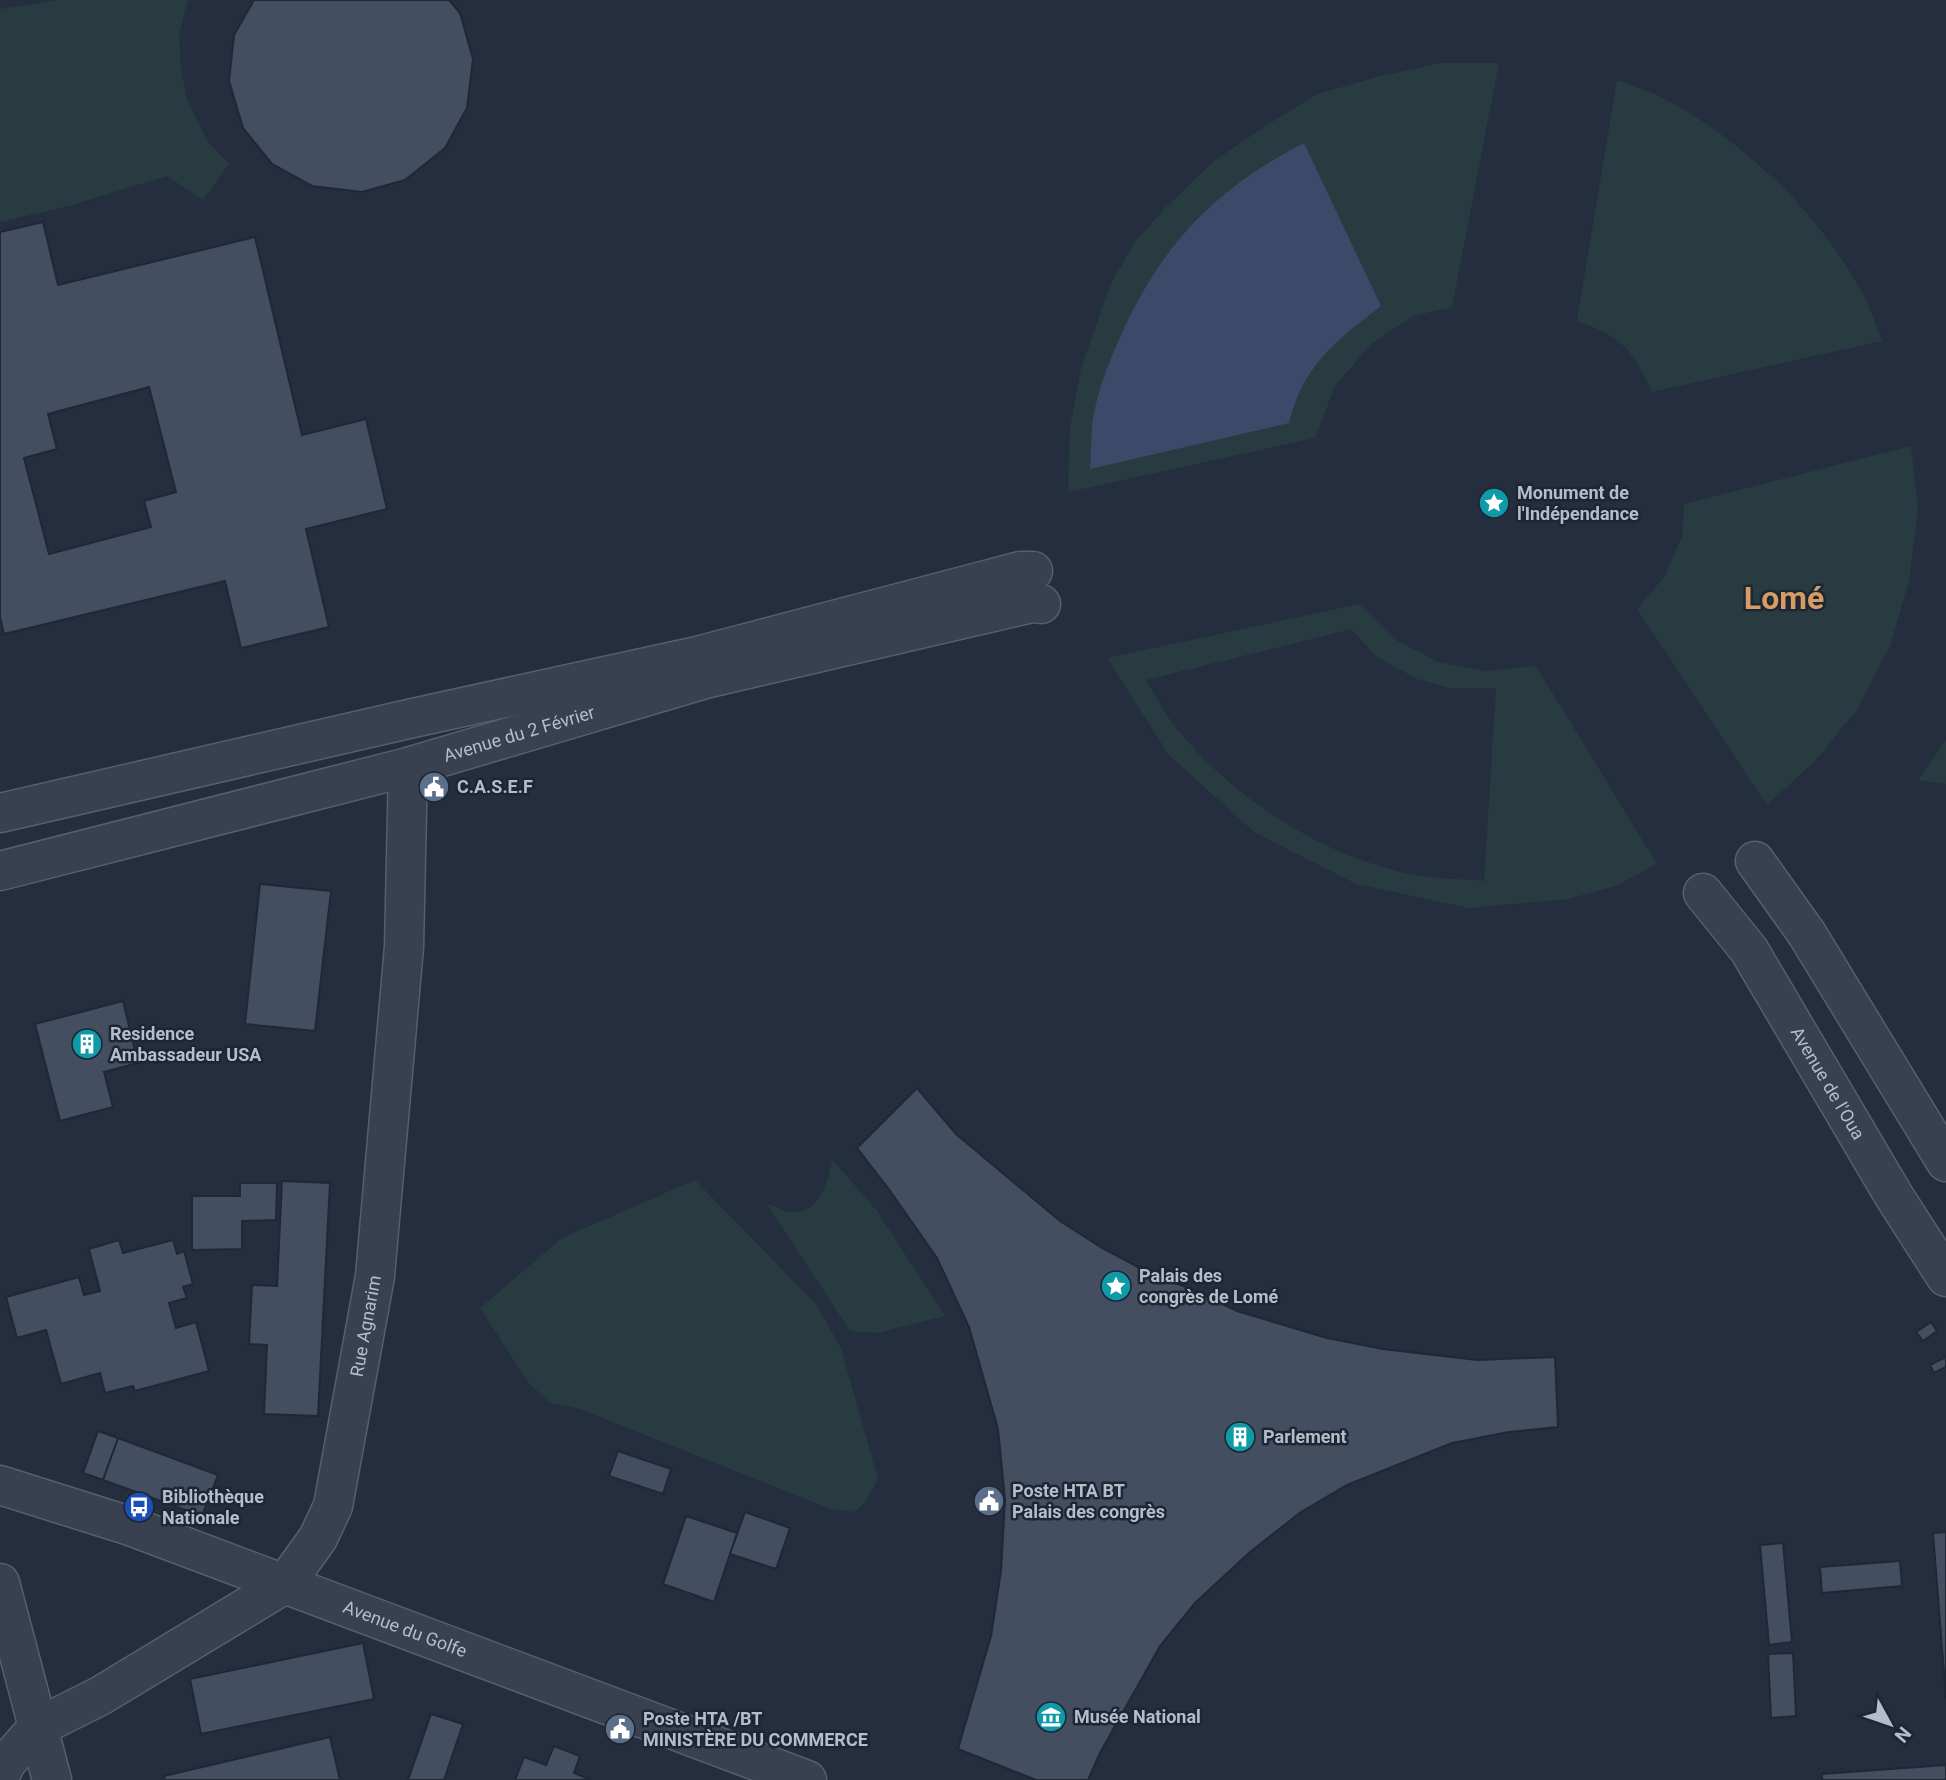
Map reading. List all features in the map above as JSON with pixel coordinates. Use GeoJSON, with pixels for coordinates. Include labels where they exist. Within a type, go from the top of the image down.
{"type":"FeatureCollection","features":[{"type":"Feature","properties":{"kind":"street","name":"Avenue du 2 Février"},"geometry":{"type":"LineString","coordinates":[[0,813],[697,656],[1000,576],[1037,587],[1032,603],[705,679],[408,767],[0,871]]}},
{"type":"Feature","properties":{"kind":"street","name":"Rue Agnarim"},"geometry":{"type":"LineString","coordinates":[[38,1727],[100,1696],[285,1584],[318,1538],[333,1506],[375,1276],[404,947],[408,767]]}},
{"type":"Feature","properties":{"kind":"street"},"geometry":{"type":"LineString","coordinates":[[1755,860],[1807,934],[1946,1162]]}},
{"type":"Feature","properties":{"kind":"street","name":"Avenue de l'Oua"},"geometry":{"type":"LineString","coordinates":[[1703,893],[1749,950],[1946,1277]]}},
{"type":"Feature","properties":{"kind":"street","name":"Avenue du Golfe"},"geometry":{"type":"LineString","coordinates":[[0,1485],[130,1526],[807,1780]]}},
{"type":"Feature","properties":{"kind":"street"},"geometry":{"type":"LineString","coordinates":[[0,1583],[52,1780]]}},
{"type":"Feature","properties":{"kind":"street"},"geometry":{"type":"LineString","coordinates":[[0,1776],[6,1763],[38,1727]]}},
{"type":"Feature","properties":{"kind":"green space"},"geometry":{"type":"Polygon","coordinates":[[[60,0],[188,0],[179,34],[181,70],[187,100],[208,142],[229,164],[203,200],[167,176],[69,206],[0,222],[0,9],[60,0]]]}},
{"type":"Feature","properties":{"kind":"green space"},"geometry":{"type":"Polygon","coordinates":[[[1440,63],[1499,63],[1452,307],[1413,316],[1371,344],[1335,386],[1315,438],[1068,492],[1070,428],[1081,368],[1111,283],[1136,241],[1165,208],[1214,161],[1317,94],[1440,63]]]}},
{"type":"Feature","properties":{"kind":"green space"},"geometry":{"type":"Polygon","coordinates":[[[1617,80],[1657,95],[1688,113],[1748,155],[1775,180],[1825,235],[1846,265],[1864,296],[1882,341],[1652,392],[1639,366],[1624,346],[1604,332],[1577,321],[1617,80]]]}},
{"type":"Feature","properties":{"kind":"green space"},"geometry":{"type":"Polygon","coordinates":[[[1911,446],[1918,511],[1909,581],[1890,646],[1858,708],[1816,760],[1767,805],[1637,609],[1665,576],[1682,536],[1684,504],[1911,446]]]}},
{"type":"Feature","properties":{"kind":"green space"},"geometry":{"type":"Polygon","coordinates":[[[1359,604],[1394,639],[1438,662],[1486,671],[1536,666],[1657,864],[1616,886],[1568,899],[1469,908],[1356,884],[1254,832],[1169,755],[1107,658],[1359,604]],[[1351,629],[1146,680],[1176,728],[1205,759],[1230,783],[1286,824],[1348,855],[1381,866],[1415,875],[1484,881],[1496,688],[1450,688],[1417,679],[1377,657],[1351,629]]]}},
{"type":"Feature","properties":{"kind":"green space"},"geometry":{"type":"Polygon","coordinates":[[[1946,740],[1946,784],[1918,780],[1946,740]]]}},
{"type":"Feature","properties":{"kind":"green space"},"geometry":{"type":"Polygon","coordinates":[[[832,1159],[877,1211],[945,1316],[878,1333],[850,1331],[767,1204],[788,1212],[807,1209],[825,1187],[832,1159]]]}},
{"type":"Feature","properties":{"kind":"green space"},"geometry":{"type":"Polygon","coordinates":[[[695,1180],[816,1304],[841,1348],[878,1479],[865,1502],[855,1512],[831,1509],[580,1409],[550,1403],[528,1382],[480,1308],[562,1238],[695,1180]]]}},
{"type":"Feature","properties":{"kind":"water"},"geometry":{"type":"Polygon","coordinates":[[[1304,143],[1381,306],[1323,356],[1303,385],[1289,423],[1090,469],[1092,426],[1103,379],[1137,302],[1155,273],[1174,246],[1218,200],[1244,179],[1304,143]]]}},
{"type":"Feature","properties":{"kind":"building"},"geometry":{"type":"Polygon","coordinates":[[[254,0],[449,0],[460,13],[473,59],[467,108],[445,148],[405,180],[362,192],[312,186],[272,164],[243,128],[229,81],[234,35],[254,0]]]}},
{"type":"Feature","properties":{"kind":"building"},"geometry":{"type":"Polygon","coordinates":[[[43,222],[58,285],[255,237],[302,435],[366,419],[387,509],[306,529],[329,627],[241,648],[225,581],[4,634],[0,617],[0,232],[43,222]],[[149,387],[48,414],[57,449],[24,458],[49,554],[151,527],[144,501],[176,492],[149,387]]]}},
{"type":"Feature","properties":{"kind":"building"},"geometry":{"type":"Polygon","coordinates":[[[260,884],[331,891],[315,1031],[245,1024],[260,884]]]}},
{"type":"Feature","properties":{"kind":"building","name":"Residence Ambassadeur USA"},"geometry":{"type":"Polygon","coordinates":[[[123,1001],[138,1063],[104,1072],[113,1107],[60,1121],[35,1024],[123,1001]]]}},
{"type":"Feature","properties":{"kind":"building","name":"Parlement"},"geometry":{"type":"Polygon","coordinates":[[[917,1088],[956,1134],[1060,1221],[1102,1248],[1153,1275],[1189,1288],[1237,1311],[1327,1338],[1383,1349],[1477,1360],[1555,1357],[1558,1427],[1509,1432],[1452,1443],[1347,1485],[1301,1512],[1250,1552],[1195,1603],[1160,1646],[1100,1753],[1088,1780],[1036,1780],[958,1749],[991,1636],[1001,1571],[1005,1500],[998,1429],[969,1327],[937,1258],[857,1148],[917,1088]]]}},
{"type":"Feature","properties":{"kind":"building"},"geometry":{"type":"Polygon","coordinates":[[[282,1181],[330,1183],[318,1416],[264,1414],[267,1345],[249,1344],[252,1285],[277,1286],[282,1181]]]}},
{"type":"Feature","properties":{"kind":"building"},"geometry":{"type":"Polygon","coordinates":[[[240,1183],[277,1183],[276,1220],[242,1221],[242,1249],[192,1250],[192,1196],[240,1196],[240,1183]]]}},
{"type":"Feature","properties":{"kind":"building"},"geometry":{"type":"Polygon","coordinates":[[[119,1240],[123,1253],[173,1240],[177,1254],[184,1251],[193,1284],[183,1287],[187,1298],[169,1303],[176,1328],[196,1322],[209,1371],[135,1391],[133,1386],[105,1393],[100,1373],[61,1384],[46,1330],[17,1338],[6,1297],[79,1277],[84,1295],[100,1291],[89,1249],[119,1240]]]}},
{"type":"Feature","properties":{"kind":"building"},"geometry":{"type":"Polygon","coordinates":[[[1931,1322],[1937,1331],[1923,1341],[1916,1332],[1931,1322]]]}},
{"type":"Feature","properties":{"kind":"building"},"geometry":{"type":"Polygon","coordinates":[[[1946,1357],[1946,1367],[1934,1373],[1930,1365],[1946,1357]]]}},
{"type":"Feature","properties":{"kind":"building"},"geometry":{"type":"Polygon","coordinates":[[[98,1431],[118,1438],[103,1480],[83,1473],[98,1431]]]}},
{"type":"Feature","properties":{"kind":"building"},"geometry":{"type":"Polygon","coordinates":[[[118,1438],[218,1475],[202,1516],[103,1480],[118,1438]]]}},
{"type":"Feature","properties":{"kind":"building"},"geometry":{"type":"Polygon","coordinates":[[[618,1451],[671,1469],[663,1494],[609,1476],[618,1451]]]}},
{"type":"Feature","properties":{"kind":"building"},"geometry":{"type":"Polygon","coordinates":[[[745,1512],[790,1528],[776,1569],[730,1554],[745,1512]]]}},
{"type":"Feature","properties":{"kind":"building"},"geometry":{"type":"Polygon","coordinates":[[[686,1516],[737,1533],[714,1602],[663,1584],[686,1516]]]}},
{"type":"Feature","properties":{"kind":"building"},"geometry":{"type":"Polygon","coordinates":[[[1946,1532],[1946,1699],[1933,1533],[1946,1532]]]}},
{"type":"Feature","properties":{"kind":"building"},"geometry":{"type":"Polygon","coordinates":[[[1783,1543],[1792,1642],[1769,1645],[1760,1545],[1783,1543]]]}},
{"type":"Feature","properties":{"kind":"building"},"geometry":{"type":"Polygon","coordinates":[[[1900,1561],[1902,1586],[1822,1593],[1820,1567],[1900,1561]]]}},
{"type":"Feature","properties":{"kind":"building"},"geometry":{"type":"Polygon","coordinates":[[[363,1643],[374,1699],[201,1734],[190,1679],[363,1643]]]}},
{"type":"Feature","properties":{"kind":"building"},"geometry":{"type":"Polygon","coordinates":[[[1793,1653],[1796,1716],[1771,1718],[1768,1654],[1793,1653]]]}},
{"type":"Feature","properties":{"kind":"building"},"geometry":{"type":"Polygon","coordinates":[[[431,1714],[463,1724],[444,1780],[408,1780],[431,1714]]]}},
{"type":"Feature","properties":{"kind":"building"},"geometry":{"type":"Polygon","coordinates":[[[330,1737],[340,1780],[165,1780],[164,1776],[330,1737]]]}},
{"type":"Feature","properties":{"kind":"building"},"geometry":{"type":"Polygon","coordinates":[[[554,1746],[580,1756],[574,1773],[591,1780],[515,1780],[524,1757],[546,1765],[554,1746]]]}},
{"type":"Feature","properties":{"kind":"building"},"geometry":{"type":"Polygon","coordinates":[[[1946,1765],[1946,1780],[1822,1780],[1822,1774],[1946,1765]]]}},
{"type":"Feature","properties":{"kind":"place","name":"Monument de l'Indépendance"},"geometry":{"type":"Point","coordinates":[1494,503]}},
{"type":"Feature","properties":{"kind":"place","name":"C.A.S.E.F"},"geometry":{"type":"Point","coordinates":[434,787]}},
{"type":"Feature","properties":{"kind":"place","name":"Residence Ambassadeur USA"},"geometry":{"type":"Point","coordinates":[87,1044]}},
{"type":"Feature","properties":{"kind":"place","name":"Palais des congrès de Lomé"},"geometry":{"type":"Point","coordinates":[1116,1286]}},
{"type":"Feature","properties":{"kind":"place","name":"Parlement"},"geometry":{"type":"Point","coordinates":[1240,1437]}},
{"type":"Feature","properties":{"kind":"place","name":"Poste HTA BT Palais des congrès"},"geometry":{"type":"Point","coordinates":[989,1501]}},
{"type":"Feature","properties":{"kind":"place","name":"Bibliothèque Nationale"},"geometry":{"type":"Point","coordinates":[139,1507]}},
{"type":"Feature","properties":{"kind":"place","name":"Musée National"},"geometry":{"type":"Point","coordinates":[1051,1717]}},
{"type":"Feature","properties":{"kind":"place","name":"Poste HTA /BT MINISTÈRE DU COMMERCE"},"geometry":{"type":"Point","coordinates":[620,1729]}},
{"type":"Feature","properties":{"kind":"district","name":"Lomé"},"geometry":{"type":"Point","coordinates":[1784,598]}}]}
